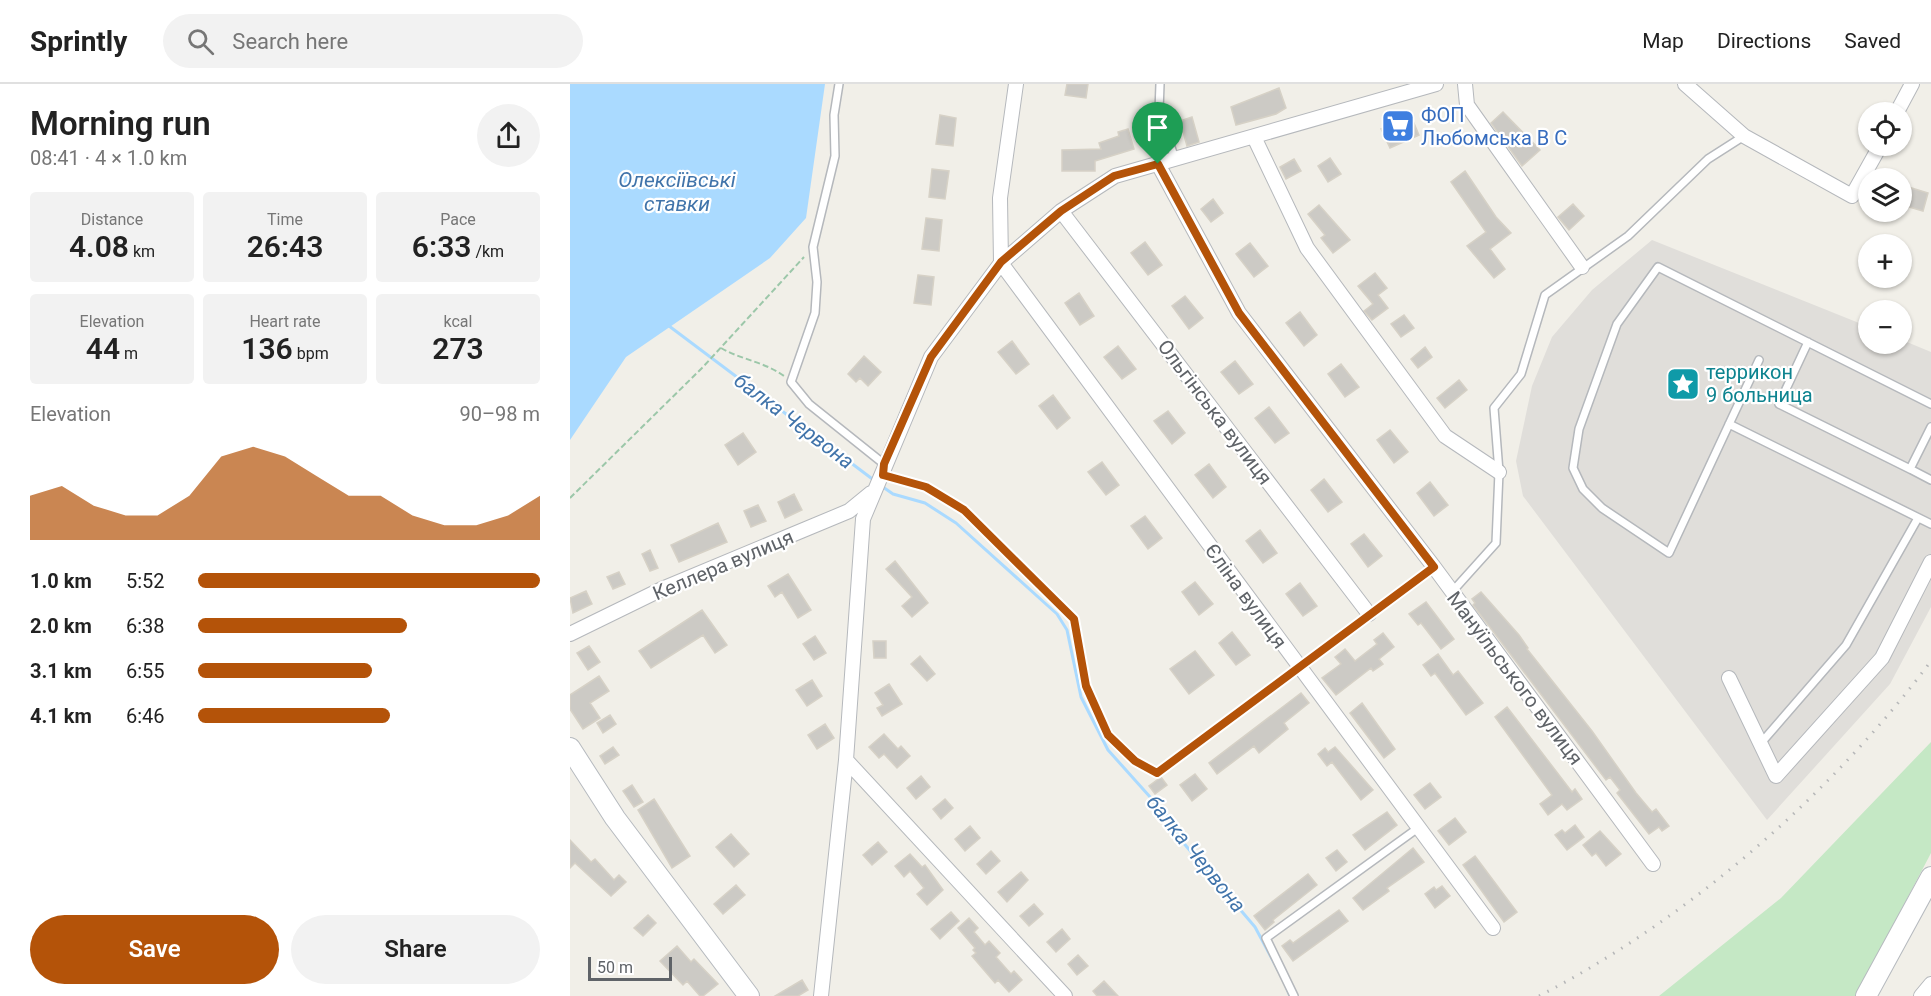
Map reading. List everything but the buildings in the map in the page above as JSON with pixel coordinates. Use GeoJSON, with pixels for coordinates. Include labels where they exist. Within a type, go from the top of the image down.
{"type":"FeatureCollection","features":[{"type":"Feature","properties":{"kind":"street"},"geometry":{"type":"LineString","coordinates":[[1001,262],[1000,198],[1016,84]]}},
{"type":"Feature","properties":{"kind":"street"},"geometry":{"type":"LineString","coordinates":[[821,996],[846,760],[863,519],[931,357],[1001,262],[1061,211],[1114,176],[1436,84]]}},
{"type":"Feature","properties":{"kind":"street"},"geometry":{"type":"LineString","coordinates":[[1465,84],[1467,105],[1582,267]]}},
{"type":"Feature","properties":{"kind":"street"},"geometry":{"type":"LineString","coordinates":[[1685,84],[1744,135],[1852,196],[1874,156]]}},
{"type":"Feature","properties":{"kind":"street"},"geometry":{"type":"LineString","coordinates":[[1902,102],[1912,84]]}},
{"type":"Feature","properties":{"kind":"street"},"geometry":{"type":"LineString","coordinates":[[1254,137],[1307,248],[1445,436],[1499,472]]}},
{"type":"Feature","properties":{"kind":"street","name":"Мануїльського вулиця"},"geometry":{"type":"LineString","coordinates":[[1158,164],[1239,313],[1434,567],[1653,864]]}},
{"type":"Feature","properties":{"kind":"street","name":"Ольгінська вулиця"},"geometry":{"type":"LineString","coordinates":[[1061,211],[1369,614]]}},
{"type":"Feature","properties":{"kind":"street","name":"Єліна вулиця"},"geometry":{"type":"LineString","coordinates":[[1001,262],[1493,928]]}},
{"type":"Feature","properties":{"kind":"street","name":"Келлера вулиця"},"geometry":{"type":"LineString","coordinates":[[570,634],[662,589],[849,512],[873,492]]}},
{"type":"Feature","properties":{"kind":"street"},"geometry":{"type":"LineString","coordinates":[[1729,678],[1759,745],[1776,776],[1882,658],[1931,562]]}},
{"type":"Feature","properties":{"kind":"street"},"geometry":{"type":"LineString","coordinates":[[570,748],[615,818],[749,996]]}},
{"type":"Feature","properties":{"kind":"street"},"geometry":{"type":"LineString","coordinates":[[846,760],[1065,996]]}},
{"type":"Feature","properties":{"kind":"street"},"geometry":{"type":"LineString","coordinates":[[1866,996],[1931,877]]}},
{"type":"Feature","properties":{"kind":"street"},"geometry":{"type":"LineString","coordinates":[[1921,996],[1931,984]]}},
{"type":"Feature","properties":{"kind":"lane"},"geometry":{"type":"LineString","coordinates":[[839,84],[834,115],[835,156],[813,247],[817,282],[815,313],[791,382],[809,404],[883,469],[926,487],[964,510],[1074,619],[1086,686],[1108,735],[1135,761],[1157,773],[1300,669],[1369,614],[1434,567]]}},
{"type":"Feature","properties":{"kind":"lane"},"geometry":{"type":"LineString","coordinates":[[1160,84],[1159,111],[1175,159]]}},
{"type":"Feature","properties":{"kind":"lane"},"geometry":{"type":"LineString","coordinates":[[1451,593],[1496,543],[1499,472],[1494,408],[1521,374],[1545,295],[1628,236],[1708,159],[1744,135]]}},
{"type":"Feature","properties":{"kind":"lane"},"geometry":{"type":"LineString","coordinates":[[1759,360],[1669,553],[1602,508],[1583,489],[1573,468],[1579,429],[1617,324],[1658,267],[1931,404]]}},
{"type":"Feature","properties":{"kind":"lane"},"geometry":{"type":"LineString","coordinates":[[1808,342],[1779,404],[1931,480]]}},
{"type":"Feature","properties":{"kind":"lane"},"geometry":{"type":"LineString","coordinates":[[1729,424],[1931,524]]}},
{"type":"Feature","properties":{"kind":"lane"},"geometry":{"type":"LineString","coordinates":[[1910,470],[1931,428]]}},
{"type":"Feature","properties":{"kind":"lane"},"geometry":{"type":"LineString","coordinates":[[1759,745],[1846,645],[1918,518]]}},
{"type":"Feature","properties":{"kind":"lane"},"geometry":{"type":"LineString","coordinates":[[1294,996],[1266,938],[1418,828]]}},
{"type":"Feature","properties":{"kind":"path"},"geometry":{"type":"LineString","coordinates":[[570,498],[703,367],[813,247]]}},
{"type":"Feature","properties":{"kind":"path"},"geometry":{"type":"LineString","coordinates":[[720,349],[775,370],[791,382]]}},
{"type":"Feature","properties":{"kind":"shaded area"},"geometry":{"type":"Polygon","coordinates":[[[1652,240],[1858,323],[1858,354],[1912,354],[1912,344],[1931,352],[1931,607],[1890,684],[1767,820],[1523,496],[1516,461],[1532,386],[1552,337],[1592,290],[1652,240]]]}},
{"type":"Feature","properties":{"kind":"green space"},"geometry":{"type":"Polygon","coordinates":[[[1931,742],[1931,853],[1856,996],[1659,996],[1781,898],[1931,742]]]}},
{"type":"Feature","properties":{"kind":"water","name":"Олексіївські ставки"},"geometry":{"type":"Polygon","coordinates":[[[570,84],[825,84],[806,218],[770,258],[626,357],[570,440],[570,84]]]}},
{"type":"Feature","properties":{"kind":"waterway","name":"балка Червона"},"geometry":{"type":"LineString","coordinates":[[669,326],[875,481]]}},
{"type":"Feature","properties":{"kind":"waterway","name":"балка Червона"},"geometry":{"type":"LineString","coordinates":[[880,485],[893,494],[925,503],[956,523],[1057,614],[1067,630],[1081,697],[1108,750],[1168,817],[1181,840],[1255,927],[1278,970]]}},
{"type":"Feature","properties":{"kind":"waterway","name":"балка Червона"},"geometry":{"type":"LineString","coordinates":[[1285,984],[1290,996]]}},
{"type":"Feature","properties":{"kind":"railway"},"geometry":{"type":"LineString","coordinates":[[1539,996],[1649,930],[1702,892],[1753,850],[1849,759],[1931,661]]}},
{"type":"Feature","properties":{"kind":"place","name":"ФОП Любомська В С"},"geometry":{"type":"Point","coordinates":[1398,126]}},
{"type":"Feature","properties":{"kind":"place","name":"террикон 9 больница"},"geometry":{"type":"Point","coordinates":[1683,384]}},
{"type":"Feature","properties":{"kind":"route"},"geometry":{"type":"LineString","coordinates":[[1158,164],[1239,313],[1434,567],[1369,614],[1300,669],[1157,773],[1135,761],[1108,735],[1086,686],[1074,619],[964,510],[926,487],[883,475],[884,464],[931,357],[1001,262],[1061,211],[1114,176],[1158,164]]}}]}
